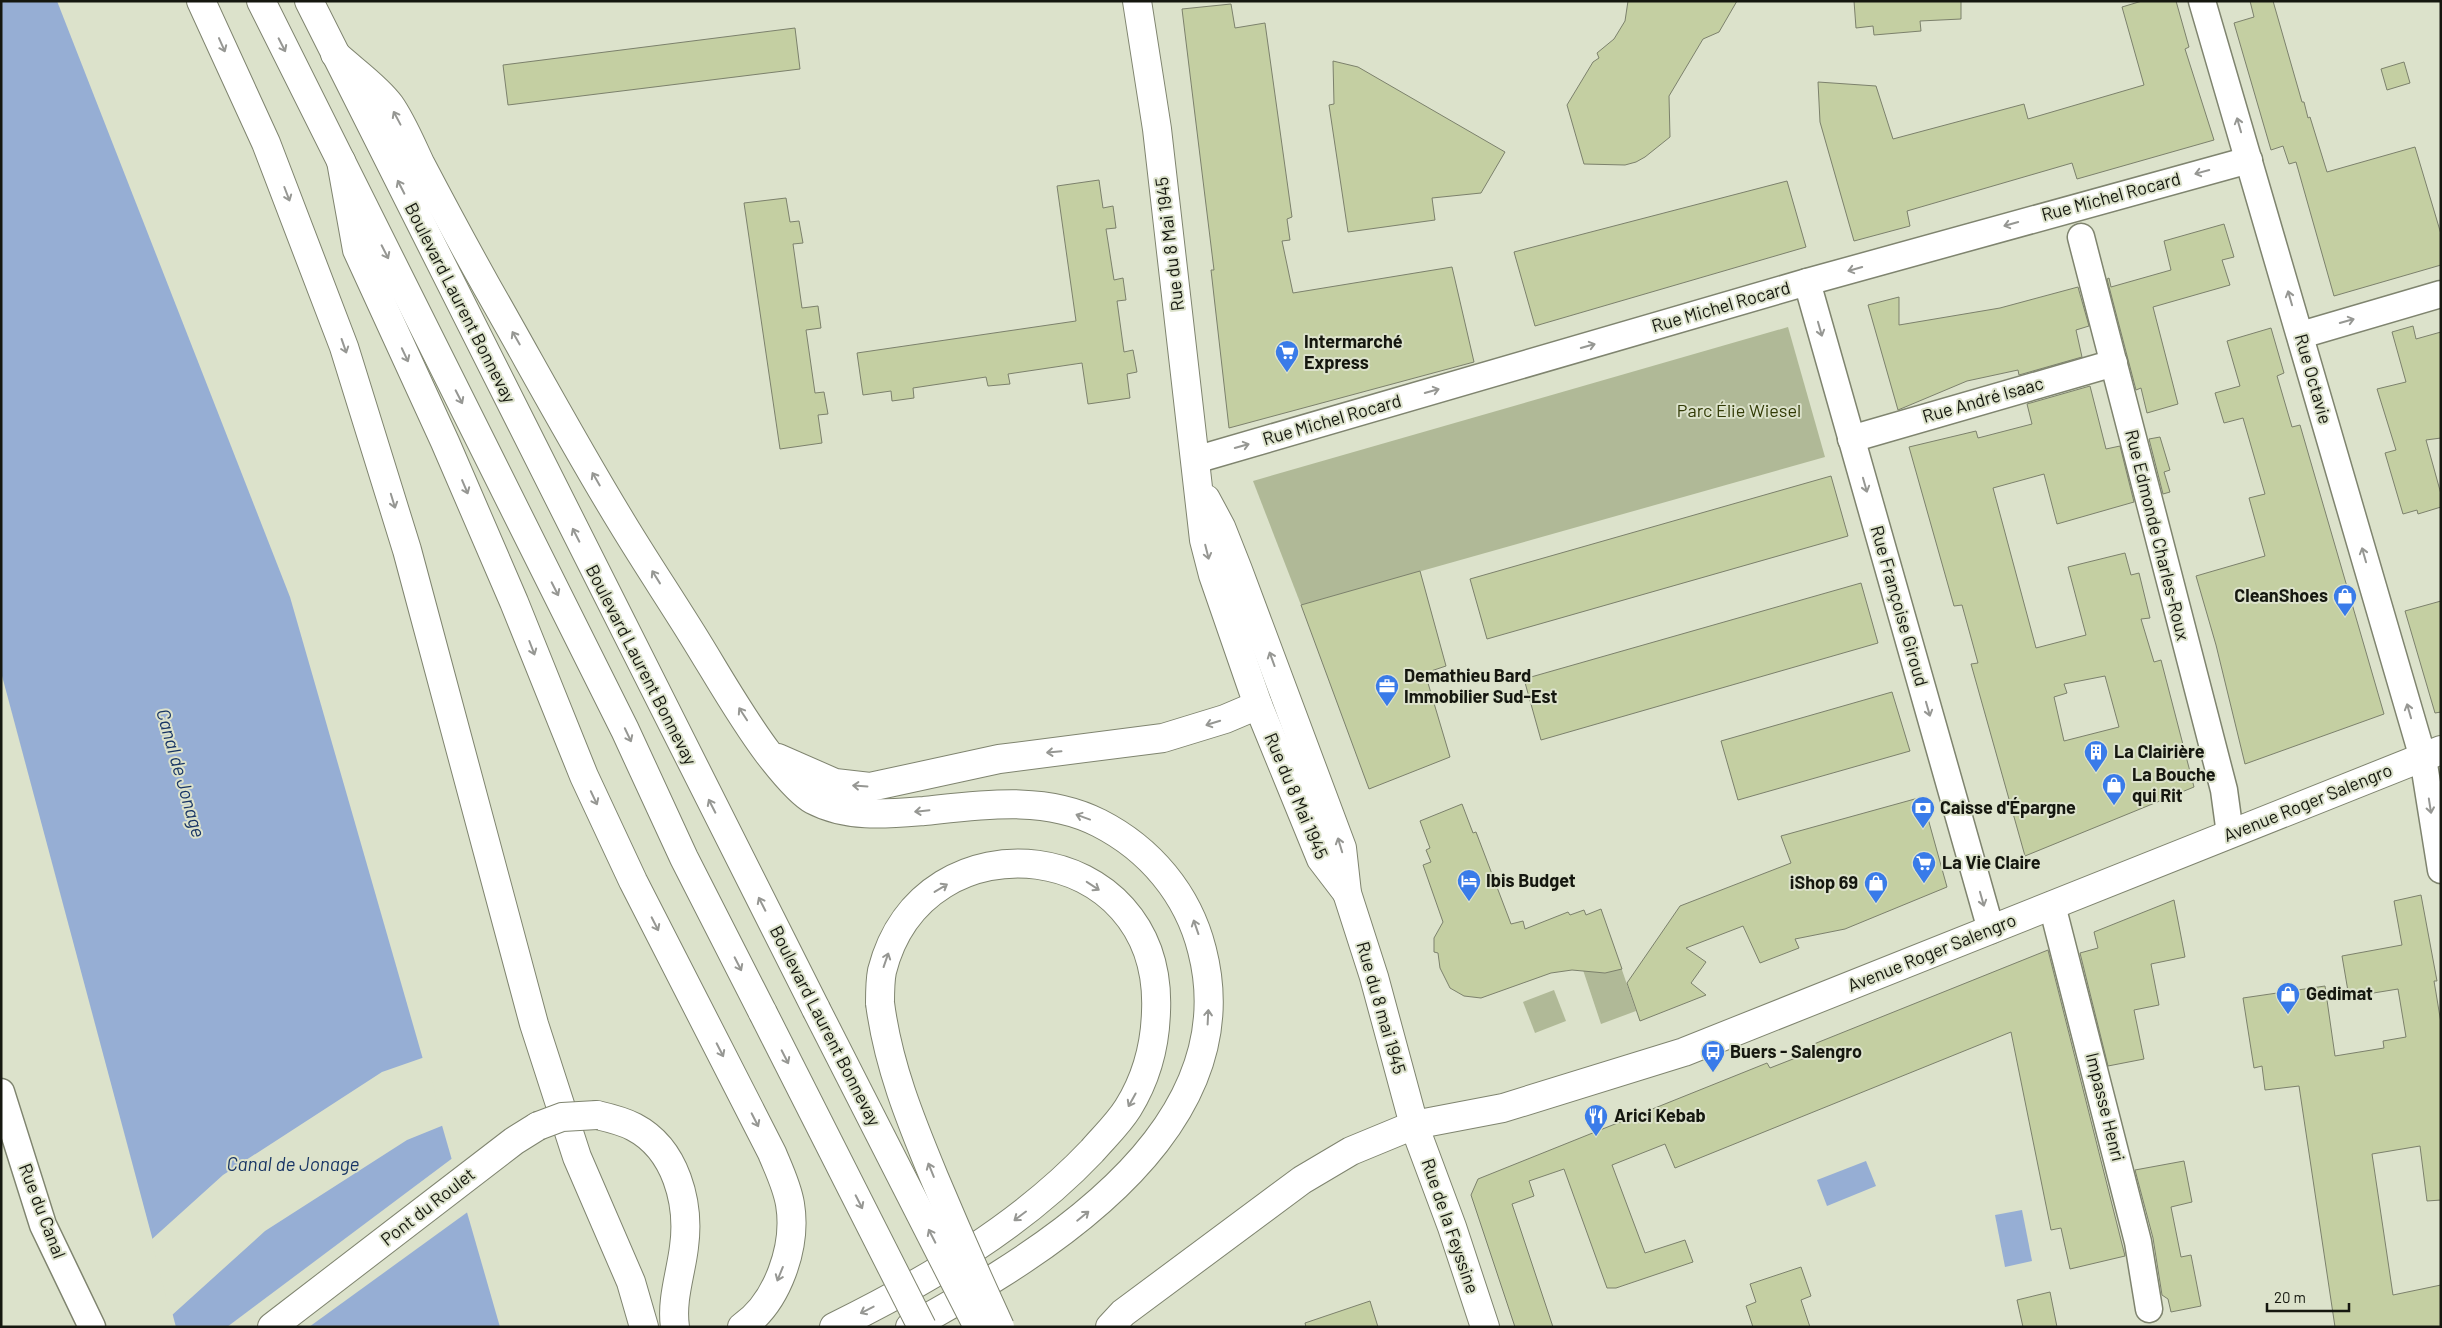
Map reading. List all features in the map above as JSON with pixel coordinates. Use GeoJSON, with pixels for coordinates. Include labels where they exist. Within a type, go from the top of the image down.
{"type":"FeatureCollection","features":[{"type":"Feature","properties":{"kind":"main road"},"geometry":{"type":"LineString","coordinates":[[201,1],[266,143],[344,347],[407,550],[534,1024],[577,1157],[631,1282],[644,1327]]}},
{"type":"Feature","properties":{"kind":"main road"},"geometry":{"type":"LineString","coordinates":[[261,1],[625,730],[684,858],[922,1327]]}},
{"type":"Feature","properties":{"kind":"main road","name":"Boulevard Laurent Bonnevay"},"geometry":{"type":"LineString","coordinates":[[309,1],[334,54],[978,1327]]}},
{"type":"Feature","properties":{"kind":"main road","name":"Rue du 8 Mai 1945"},"geometry":{"type":"LineString","coordinates":[[1137,1],[1157,129],[1204,540],[1213,575],[1258,705],[1321,859],[1347,893]]}},
{"type":"Feature","properties":{"kind":"main road"},"geometry":{"type":"LineString","coordinates":[[334,54],[390,104],[460,239],[620,521],[770,755],[810,799],[847,812],[875,814],[986,804],[1035,805],[1062,809],[1098,822],[1130,843],[1159,868],[1188,908],[1196,928],[1208,974],[1208,1030],[1189,1089],[1170,1124],[1140,1163],[1102,1201],[1031,1255],[941,1311],[910,1327]]}},
{"type":"Feature","properties":{"kind":"main road"},"geometry":{"type":"LineString","coordinates":[[341,161],[357,250],[445,442],[514,602],[584,776],[633,881],[772,1153],[785,1184],[790,1204],[791,1226],[782,1273],[766,1303],[742,1327]]}},
{"type":"Feature","properties":{"kind":"main road","name":"Rue du 8 Mai 1945"},"geometry":{"type":"LineString","coordinates":[[1199,487],[1221,527],[1342,848],[1347,893]]}},
{"type":"Feature","properties":{"kind":"main road","name":"Rue du 8 Mai 1945"},"geometry":{"type":"LineString","coordinates":[[1258,705],[1289,704]]}},
{"type":"Feature","properties":{"kind":"main road"},"geometry":{"type":"LineString","coordinates":[[770,755],[834,783],[870,787],[999,759],[1162,738],[1224,719],[1258,705]]}},
{"type":"Feature","properties":{"kind":"main road","name":"Avenue Roger Salengro"},"geometry":{"type":"LineString","coordinates":[[1110,1327],[1123,1313],[1302,1180],[1350,1151],[1414,1124],[1503,1108],[1684,1052],[2432,754]]}},
{"type":"Feature","properties":{"kind":"main road"},"geometry":{"type":"LineString","coordinates":[[834,1327],[926,1280],[1015,1219],[1047,1194],[1082,1161],[1127,1109],[1146,1075],[1156,1016],[1155,975],[1150,953],[1131,918],[1099,889],[1059,868],[1037,863],[1003,863],[965,874],[931,893],[905,921],[892,944],[882,972],[880,1003],[887,1050],[918,1138],[966,1254],[1000,1327]]}},
{"type":"Feature","properties":{"kind":"main road","name":"Rue du 8 mai 1945"},"geometry":{"type":"LineString","coordinates":[[1347,893],[1374,978],[1414,1124]]}},
{"type":"Feature","properties":{"kind":"main road","name":"Pont du Roulet"},"geometry":{"type":"LineString","coordinates":[[272,1327],[514,1141],[538,1126],[562,1117],[598,1116],[634,1127],[653,1140],[667,1158],[676,1176],[685,1222],[684,1245],[675,1293],[675,1327]]}},
{"type":"Feature","properties":{"kind":"main road","name":"Rue de la Feyssine"},"geometry":{"type":"LineString","coordinates":[[1414,1124],[1452,1227],[1485,1327]]}},
{"type":"Feature","properties":{"kind":"street","name":"Rue Octavie"},"geometry":{"type":"LineString","coordinates":[[2202,1],[2301,335],[2432,754],[2441,870]]}},
{"type":"Feature","properties":{"kind":"street","name":"Rue Michel Rocard"},"geometry":{"type":"LineString","coordinates":[[1195,460],[1807,282],[2249,160]]}},
{"type":"Feature","properties":{"kind":"street","name":"Rue Edmonde Charles-Roux"},"geometry":{"type":"LineString","coordinates":[[2081,237],[2224,790],[2230,834]]}},
{"type":"Feature","properties":{"kind":"street","name":"Rue Françoise Giroud"},"geometry":{"type":"LineString","coordinates":[[1807,282],[1991,930]]}},
{"type":"Feature","properties":{"kind":"street"},"geometry":{"type":"LineString","coordinates":[[2301,335],[2441,294]]}},
{"type":"Feature","properties":{"kind":"street","name":"Rue André Isaac"},"geometry":{"type":"LineString","coordinates":[[1851,439],[2114,362]]}},
{"type":"Feature","properties":{"kind":"street","name":"Impasse Henri"},"geometry":{"type":"LineString","coordinates":[[2052,906],[2138,1242],[2150,1310]]}},
{"type":"Feature","properties":{"kind":"street","name":"Rue du Canal"},"geometry":{"type":"LineString","coordinates":[[1,1092],[43,1225],[92,1327]]}},
{"type":"Feature","properties":{"kind":"green space","name":"Parc Élie Wiesel"},"geometry":{"type":"Polygon","coordinates":[[[1788,327],[1825,457],[1301,605],[1253,481],[1788,327]]]}},
{"type":"Feature","properties":{"kind":"green space"},"geometry":{"type":"Polygon","coordinates":[[[1621,967],[1636,1011],[1601,1024],[1583,970],[1605,973],[1621,967]]]}},
{"type":"Feature","properties":{"kind":"green space"},"geometry":{"type":"Polygon","coordinates":[[[1554,990],[1566,1021],[1535,1033],[1523,1002],[1554,990]]]}},
{"type":"Feature","properties":{"kind":"water","name":"Canal de Jonage"},"geometry":{"type":"Polygon","coordinates":[[[1,1],[57,1],[290,597],[500,1327],[176,1327],[1,672],[1,1]]]}},
{"type":"Feature","properties":{"kind":"water"},"geometry":{"type":"Polygon","coordinates":[[[1866,1161],[1876,1186],[1827,1206],[1817,1180],[1866,1161]]]}},
{"type":"Feature","properties":{"kind":"water"},"geometry":{"type":"Polygon","coordinates":[[[2022,1210],[2032,1261],[2005,1267],[1995,1215],[2022,1210]]]}},
{"type":"Feature","properties":{"kind":"pier"},"geometry":{"type":"Polygon","coordinates":[[[425,1057],[444,1125],[407,1140],[265,1231],[171,1316],[151,1240],[223,1175],[382,1072],[425,1057]]]}},
{"type":"Feature","properties":{"kind":"pier"},"geometry":{"type":"Polygon","coordinates":[[[454,1157],[469,1211],[309,1327],[227,1327],[454,1157]]]}},
{"type":"Feature","properties":{"kind":"building"},"geometry":{"type":"Polygon","coordinates":[[[1628,1],[1737,1],[1719,32],[1703,39],[1669,96],[1670,137],[1636,162],[1625,165],[1584,164],[1567,105],[1593,62],[1599,58],[1597,53],[1614,39],[1625,21],[1628,1]]]}},
{"type":"Feature","properties":{"kind":"building"},"geometry":{"type":"Polygon","coordinates":[[[1854,1],[1961,1],[1961,19],[1920,21],[1921,31],[1874,35],[1873,26],[1856,28],[1854,1]]]}},
{"type":"Feature","properties":{"kind":"building"},"geometry":{"type":"Polygon","coordinates":[[[2142,1],[2176,1],[2189,47],[2185,49],[2214,140],[2077,179],[2072,163],[1907,211],[1910,226],[1854,241],[1820,122],[1818,82],[1876,86],[1893,139],[2024,104],[2028,119],[2144,85],[2122,7],[2142,1]]]}},
{"type":"Feature","properties":{"kind":"building"},"geometry":{"type":"Polygon","coordinates":[[[2250,1],[2273,1],[2302,102],[2304,102],[2308,118],[2310,117],[2327,172],[2415,147],[2441,234],[2441,265],[2334,296],[2296,162],[2289,164],[2283,146],[2271,150],[2234,23],[2254,17],[2250,1]]]}},
{"type":"Feature","properties":{"kind":"building"},"geometry":{"type":"Polygon","coordinates":[[[1231,4],[1235,28],[1265,23],[1292,217],[1287,219],[1290,240],[1282,241],[1293,293],[1452,267],[1474,362],[1229,428],[1211,270],[1214,270],[1182,9],[1231,4]]]}},
{"type":"Feature","properties":{"kind":"building"},"geometry":{"type":"Polygon","coordinates":[[[795,28],[800,69],[508,105],[503,65],[795,28]]]}},
{"type":"Feature","properties":{"kind":"building"},"geometry":{"type":"Polygon","coordinates":[[[1333,61],[1358,67],[1505,152],[1481,193],[1432,198],[1435,220],[1348,232],[1329,105],[1334,104],[1333,61]]]}},
{"type":"Feature","properties":{"kind":"building"},"geometry":{"type":"Polygon","coordinates":[[[2404,62],[2410,83],[2387,90],[2381,69],[2404,62]]]}},
{"type":"Feature","properties":{"kind":"building"},"geometry":{"type":"Polygon","coordinates":[[[1099,180],[1103,208],[1113,206],[1116,228],[1106,229],[1114,280],[1123,278],[1126,300],[1117,301],[1124,352],[1133,350],[1137,372],[1127,374],[1130,398],[1088,404],[1082,363],[1008,374],[1010,384],[988,386],[986,377],[913,388],[914,398],[892,401],[891,391],[863,395],[857,353],[1076,321],[1057,186],[1099,180]]]}},
{"type":"Feature","properties":{"kind":"building"},"geometry":{"type":"Polygon","coordinates":[[[1787,181],[1806,247],[1535,326],[1514,252],[1787,181]]]}},
{"type":"Feature","properties":{"kind":"building"},"geometry":{"type":"Polygon","coordinates":[[[786,198],[790,222],[799,221],[803,243],[793,244],[802,308],[818,306],[821,328],[806,330],[815,393],[824,392],[828,414],[818,415],[822,443],[780,449],[744,203],[786,198]]]}},
{"type":"Feature","properties":{"kind":"building"},"geometry":{"type":"Polygon","coordinates":[[[2224,224],[2234,257],[2222,260],[2230,285],[2153,307],[2178,404],[2147,413],[2141,388],[2136,390],[2107,279],[2109,278],[2111,287],[2171,270],[2164,241],[2224,224]]]}},
{"type":"Feature","properties":{"kind":"building"},"geometry":{"type":"Polygon","coordinates":[[[2078,287],[2089,326],[2076,330],[2082,357],[2019,375],[2018,370],[1967,381],[1898,410],[1868,305],[1899,297],[1899,325],[2000,308],[2078,287]]]}},
{"type":"Feature","properties":{"kind":"building"},"geometry":{"type":"Polygon","coordinates":[[[2413,326],[2416,339],[2441,332],[2441,438],[2426,440],[2441,494],[2441,507],[2418,514],[2417,510],[2403,514],[2385,453],[2396,450],[2377,389],[2406,382],[2392,332],[2413,326]]]}},
{"type":"Feature","properties":{"kind":"building"},"geometry":{"type":"Polygon","coordinates":[[[2271,328],[2284,373],[2277,376],[2292,427],[2300,425],[2384,714],[2245,764],[2216,645],[2196,576],[2265,556],[2249,498],[2265,494],[2243,418],[2224,423],[2215,393],[2240,386],[2227,341],[2271,328]]]}},
{"type":"Feature","properties":{"kind":"building"},"geometry":{"type":"Polygon","coordinates":[[[2090,386],[2106,449],[2120,446],[2134,502],[2057,524],[2044,474],[1993,488],[2036,648],[2086,635],[2068,567],[2125,553],[2131,575],[2139,573],[2150,618],[2141,619],[2154,662],[2161,660],[2194,787],[2025,856],[1971,664],[1978,663],[1962,605],[1954,606],[1909,447],[1976,431],[1978,438],[2032,424],[2027,404],[2090,386]],[[2105,676],[2064,684],[2067,693],[2054,697],[2064,741],[2119,727],[2105,676]]]}},
{"type":"Feature","properties":{"kind":"building"},"geometry":{"type":"Polygon","coordinates":[[[2160,437],[2170,470],[2164,472],[2170,492],[2163,494],[2149,439],[2160,437]]]}},
{"type":"Feature","properties":{"kind":"building"},"geometry":{"type":"Polygon","coordinates":[[[1831,476],[1848,536],[1487,639],[1470,579],[1831,476]]]}},
{"type":"Feature","properties":{"kind":"building","name":"Demathieu Bard Immobilier Sud-Est"},"geometry":{"type":"Polygon","coordinates":[[[1420,571],[1446,666],[1425,673],[1450,757],[1369,789],[1301,605],[1420,571]]]}},
{"type":"Feature","properties":{"kind":"building"},"geometry":{"type":"Polygon","coordinates":[[[1861,583],[1878,643],[1541,740],[1524,679],[1861,583]]]}},
{"type":"Feature","properties":{"kind":"building"},"geometry":{"type":"Polygon","coordinates":[[[2441,601],[2441,712],[2435,713],[2405,611],[2441,601]]]}},
{"type":"Feature","properties":{"kind":"building"},"geometry":{"type":"Polygon","coordinates":[[[1892,692],[1910,751],[1738,800],[1721,741],[1892,692]]]}},
{"type":"Feature","properties":{"kind":"building"},"geometry":{"type":"Polygon","coordinates":[[[1922,797],[1947,887],[1845,929],[1795,939],[1799,948],[1760,963],[1743,926],[1686,948],[1706,962],[1691,983],[1706,995],[1640,1021],[1627,983],[1680,906],[1791,863],[1781,836],[1922,797]]]}},
{"type":"Feature","properties":{"kind":"building","name":"Ibis Budget"},"geometry":{"type":"Polygon","coordinates":[[[1462,804],[1473,833],[1476,832],[1511,924],[1523,921],[1525,929],[1568,912],[1570,915],[1584,910],[1586,915],[1601,909],[1622,969],[1605,973],[1572,970],[1551,973],[1481,998],[1464,996],[1450,988],[1440,968],[1438,953],[1434,952],[1434,938],[1443,922],[1423,865],[1431,862],[1426,850],[1430,848],[1420,821],[1462,804]]]}},
{"type":"Feature","properties":{"kind":"building"},"geometry":{"type":"Polygon","coordinates":[[[2421,895],[2437,981],[2434,981],[2441,1023],[2441,1200],[2427,1201],[2420,1146],[2372,1154],[2393,1295],[2441,1285],[2441,1327],[2335,1327],[2299,1086],[2265,1090],[2262,1066],[2254,1068],[2243,998],[2325,986],[2335,1056],[2384,1048],[2383,1041],[2406,1037],[2398,989],[2349,997],[2342,956],[2402,945],[2394,901],[2421,895]]]}},
{"type":"Feature","properties":{"kind":"building"},"geometry":{"type":"Polygon","coordinates":[[[2174,900],[2185,957],[2151,964],[2159,1005],[2134,1010],[2144,1059],[2108,1066],[2080,953],[2098,948],[2094,932],[2174,900]]]}},
{"type":"Feature","properties":{"kind":"building"},"geometry":{"type":"Polygon","coordinates":[[[2048,950],[2125,1256],[2070,1269],[2061,1228],[2051,1230],[2011,1032],[1675,1168],[1665,1144],[1612,1165],[1645,1253],[1685,1240],[1693,1262],[1616,1288],[1607,1288],[1564,1169],[1529,1181],[1534,1196],[1512,1204],[1553,1327],[1515,1327],[1471,1195],[1478,1179],[1767,1063],[1770,1068],[1816,1050],[1814,1044],[2048,950]]]}},
{"type":"Feature","properties":{"kind":"building"},"geometry":{"type":"Polygon","coordinates":[[[2184,1161],[2192,1202],[2171,1207],[2181,1257],[2191,1255],[2201,1306],[2171,1312],[2168,1299],[2162,1295],[2153,1238],[2135,1170],[2184,1161]]]}},
{"type":"Feature","properties":{"kind":"building"},"geometry":{"type":"Polygon","coordinates":[[[1801,1267],[1811,1296],[1801,1300],[1810,1327],[1753,1327],[1746,1306],[1756,1302],[1750,1284],[1801,1267]]]}},
{"type":"Feature","properties":{"kind":"building"},"geometry":{"type":"Polygon","coordinates":[[[2050,1292],[2057,1327],[2023,1327],[2017,1300],[2050,1292]]]}},
{"type":"Feature","properties":{"kind":"building"},"geometry":{"type":"Polygon","coordinates":[[[1370,1301],[1378,1327],[1306,1327],[1305,1323],[1370,1301]]]}},
{"type":"Feature","properties":{"kind":"place","name":"Intermarché Express"},"geometry":{"type":"Point","coordinates":[1287,373]}},
{"type":"Feature","properties":{"kind":"place","name":"CleanShoes"},"geometry":{"type":"Point","coordinates":[2345,617]}},
{"type":"Feature","properties":{"kind":"place","name":"Demathieu Bard Immobilier Sud-Est"},"geometry":{"type":"Point","coordinates":[1387,707]}},
{"type":"Feature","properties":{"kind":"place","name":"La Clairière"},"geometry":{"type":"Point","coordinates":[2096,773]}},
{"type":"Feature","properties":{"kind":"place","name":"La Bouche qui Rit"},"geometry":{"type":"Point","coordinates":[2114,806]}},
{"type":"Feature","properties":{"kind":"place","name":"Caisse d'Épargne"},"geometry":{"type":"Point","coordinates":[1923,829]}},
{"type":"Feature","properties":{"kind":"place","name":"La Vie Claire"},"geometry":{"type":"Point","coordinates":[1924,884]}},
{"type":"Feature","properties":{"kind":"place","name":"Ibis Budget"},"geometry":{"type":"Point","coordinates":[1469,902]}},
{"type":"Feature","properties":{"kind":"place","name":"iShop 69"},"geometry":{"type":"Point","coordinates":[1876,904]}},
{"type":"Feature","properties":{"kind":"place","name":"Gedimat"},"geometry":{"type":"Point","coordinates":[2288,1015]}},
{"type":"Feature","properties":{"kind":"place","name":"Buers - Salengro"},"geometry":{"type":"Point","coordinates":[1713,1073]}},
{"type":"Feature","properties":{"kind":"place","name":"Arici Kebab"},"geometry":{"type":"Point","coordinates":[1596,1137]}}]}
